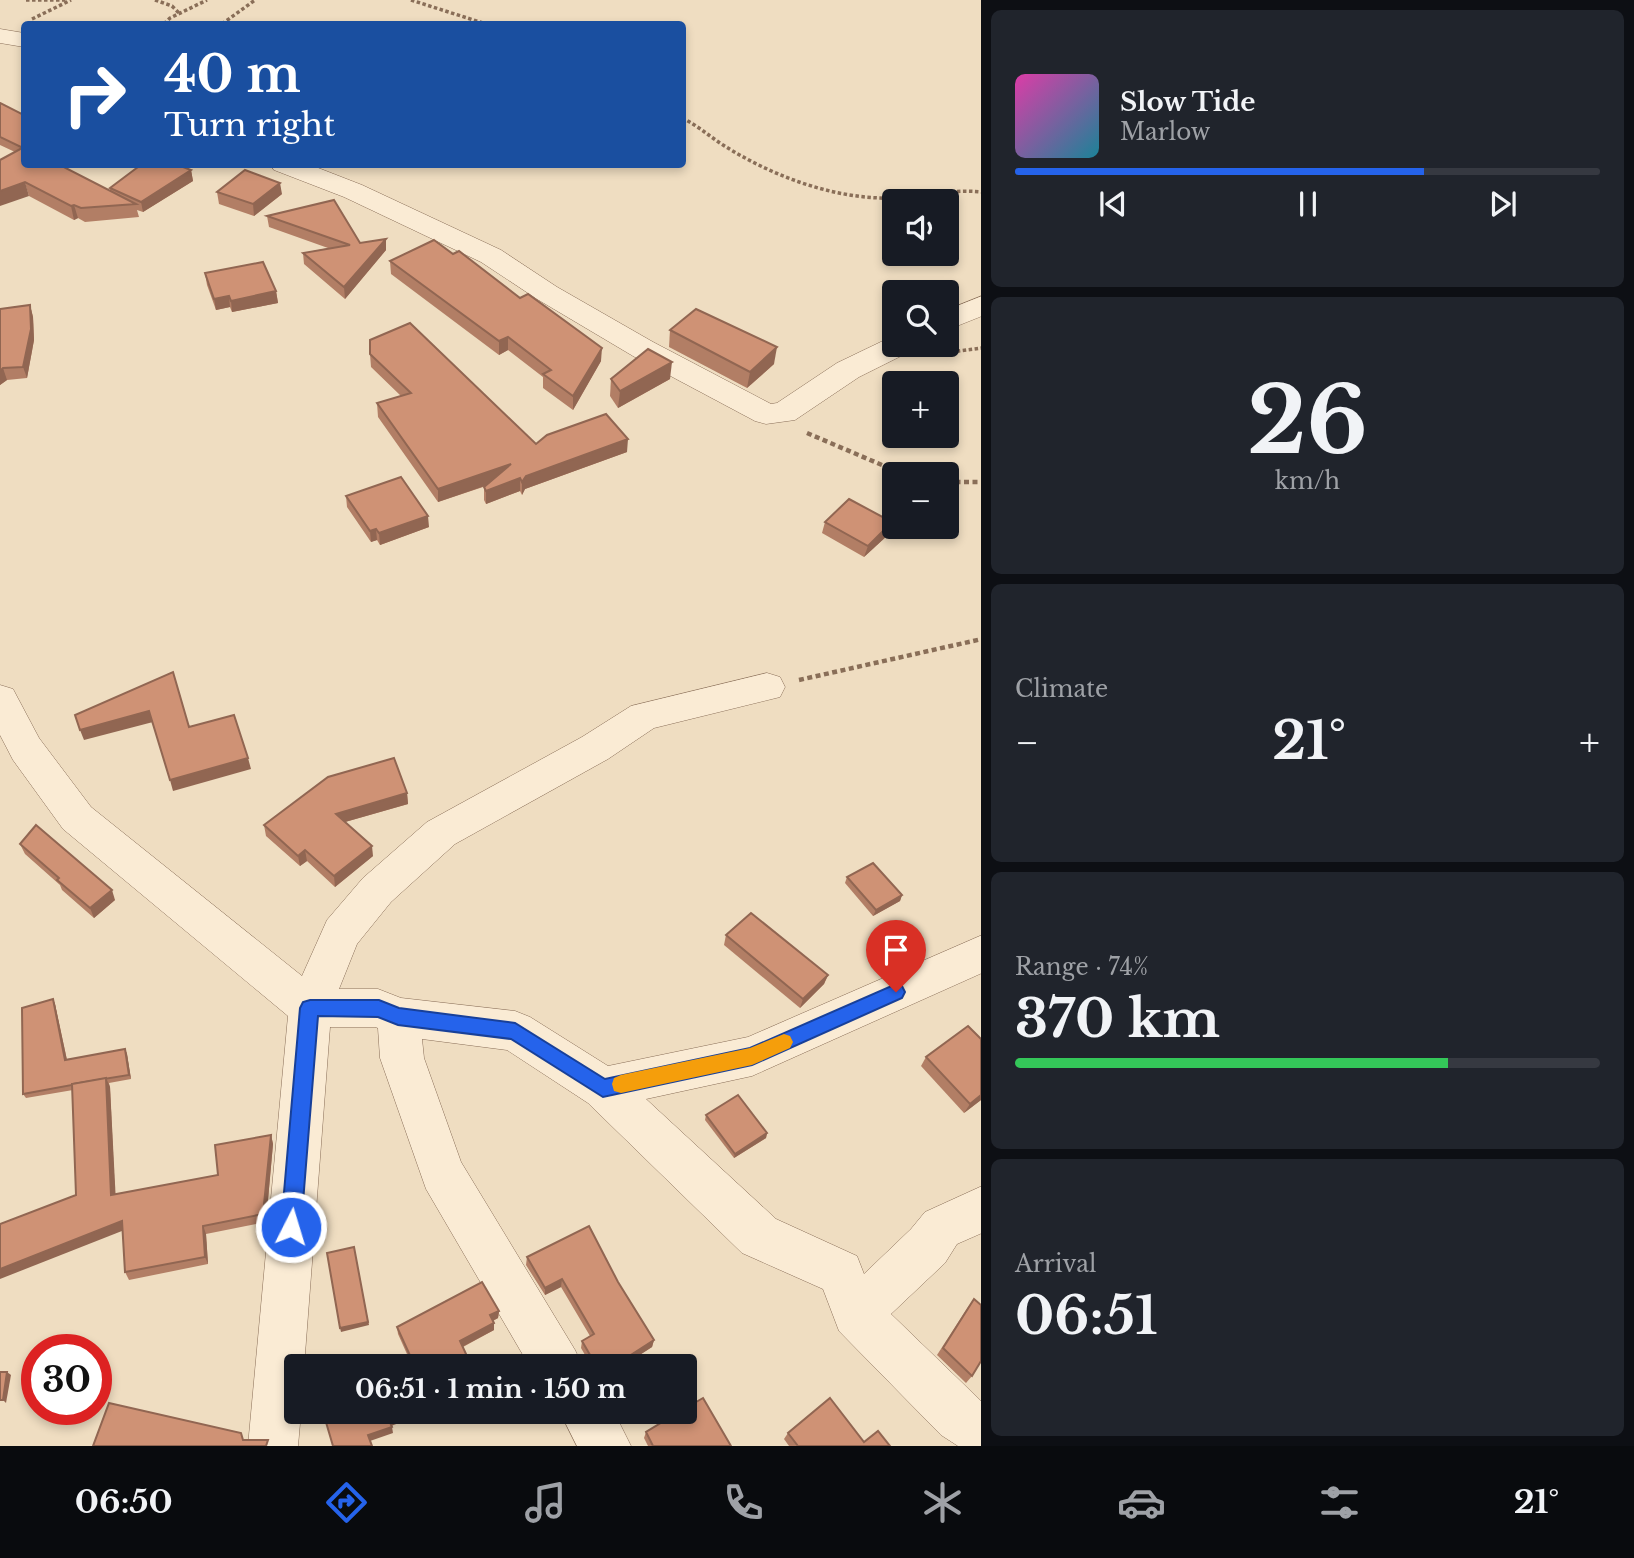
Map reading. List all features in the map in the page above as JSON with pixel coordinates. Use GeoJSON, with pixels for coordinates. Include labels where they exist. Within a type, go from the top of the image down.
{"type":"FeatureCollection","features":[{"type":"Feature","properties":{"kind":"street"},"geometry":{"type":"LineString","coordinates":[[0,36],[21,40]]}},
{"type":"Feature","properties":{"kind":"street"},"geometry":{"type":"LineString","coordinates":[[293,168],[353,191],[491,256],[643,349],[766,414],[784,413],[848,370],[882,353]]}},
{"type":"Feature","properties":{"kind":"street"},"geometry":{"type":"LineString","coordinates":[[959,315],[981,305]]}},
{"type":"Feature","properties":{"kind":"street"},"geometry":{"type":"LineString","coordinates":[[273,1446],[310,1008],[341,933],[377,890],[441,833],[595,748],[644,716],[767,687]]}},
{"type":"Feature","properties":{"kind":"street"},"geometry":{"type":"LineString","coordinates":[[0,699],[26,749],[77,818],[310,1008],[379,1008],[398,1017],[515,1031],[603,1088],[759,1236],[840,1273],[856,1314],[958,1417],[981,1432]]}},
{"type":"Feature","properties":{"kind":"street"},"geometry":{"type":"LineString","coordinates":[[603,1088],[752,1056],[981,953]]}},
{"type":"Feature","properties":{"kind":"street"},"geometry":{"type":"LineString","coordinates":[[398,1017],[402,1058],[442,1173],[550,1354]]}},
{"type":"Feature","properties":{"kind":"street"},"geometry":{"type":"LineString","coordinates":[[856,1314],[928,1246],[941,1228],[981,1209]]}},
{"type":"Feature","properties":{"kind":"street"},"geometry":{"type":"LineString","coordinates":[[592,1424],[606,1446]]}},
{"type":"Feature","properties":{"kind":"path"},"geometry":{"type":"LineString","coordinates":[[26,0],[70,0]]}},
{"type":"Feature","properties":{"kind":"path"},"geometry":{"type":"LineString","coordinates":[[155,0],[172,6],[180,14]]}},
{"type":"Feature","properties":{"kind":"path"},"geometry":{"type":"LineString","coordinates":[[169,21],[207,0]]}},
{"type":"Feature","properties":{"kind":"path"},"geometry":{"type":"LineString","coordinates":[[226,21],[255,0]]}},
{"type":"Feature","properties":{"kind":"path"},"geometry":{"type":"LineString","coordinates":[[411,0],[477,21]]}},
{"type":"Feature","properties":{"kind":"path"},"geometry":{"type":"LineString","coordinates":[[686,121],[758,163],[822,189],[881,198],[936,191],[981,192]]}},
{"type":"Feature","properties":{"kind":"path"},"geometry":{"type":"LineString","coordinates":[[766,414],[882,465]]}},
{"type":"Feature","properties":{"kind":"path"},"geometry":{"type":"LineString","coordinates":[[959,482],[981,482]]}},
{"type":"Feature","properties":{"kind":"path"},"geometry":{"type":"LineString","coordinates":[[767,687],[981,639]]}},
{"type":"Feature","properties":{"kind":"building"},"geometry":{"type":"Polygon","coordinates":[[[0,103],[21,114],[21,147],[0,137],[0,103]]]}},
{"type":"Feature","properties":{"kind":"building"},"geometry":{"type":"Polygon","coordinates":[[[21,149],[21,168],[66,168],[136,204],[81,208],[71,206],[25,182],[0,191],[0,160],[21,149]]]}},
{"type":"Feature","properties":{"kind":"building"},"geometry":{"type":"Polygon","coordinates":[[[137,168],[191,170],[141,202],[110,188],[137,168]]]}},
{"type":"Feature","properties":{"kind":"building"},"geometry":{"type":"Polygon","coordinates":[[[245,170],[280,183],[253,204],[217,192],[245,170]]]}},
{"type":"Feature","properties":{"kind":"building"},"geometry":{"type":"Polygon","coordinates":[[[334,200],[360,243],[386,239],[344,287],[303,253],[350,245],[267,216],[334,200]]]}},
{"type":"Feature","properties":{"kind":"building"},"geometry":{"type":"Polygon","coordinates":[[[434,240],[453,254],[459,251],[520,298],[528,294],[602,348],[573,396],[543,374],[551,370],[508,337],[499,341],[390,261],[434,240]]]}},
{"type":"Feature","properties":{"kind":"building"},"geometry":{"type":"Polygon","coordinates":[[[263,262],[276,291],[231,301],[229,296],[214,299],[205,273],[263,262]]]}},
{"type":"Feature","properties":{"kind":"building"},"geometry":{"type":"Polygon","coordinates":[[[30,305],[31,329],[23,367],[3,368],[0,371],[0,309],[30,305]]]}},
{"type":"Feature","properties":{"kind":"building"},"geometry":{"type":"Polygon","coordinates":[[[696,309],[777,347],[750,372],[670,330],[696,309]]]}},
{"type":"Feature","properties":{"kind":"building"},"geometry":{"type":"Polygon","coordinates":[[[410,323],[536,444],[547,435],[606,414],[628,439],[526,476],[522,482],[520,478],[486,491],[484,487],[511,464],[438,489],[377,403],[411,393],[370,354],[370,340],[410,323]]]}},
{"type":"Feature","properties":{"kind":"building"},"geometry":{"type":"Polygon","coordinates":[[[648,349],[672,362],[620,391],[611,379],[648,349]]]}},
{"type":"Feature","properties":{"kind":"building"},"geometry":{"type":"Polygon","coordinates":[[[401,477],[428,516],[379,533],[376,529],[370,531],[346,496],[401,477]]]}},
{"type":"Feature","properties":{"kind":"building"},"geometry":{"type":"Polygon","coordinates":[[[849,499],[882,517],[882,532],[868,546],[825,522],[849,499]]]}},
{"type":"Feature","properties":{"kind":"building"},"geometry":{"type":"Polygon","coordinates":[[[173,672],[189,727],[234,715],[248,758],[170,780],[149,711],[80,730],[75,715],[173,672]]]}},
{"type":"Feature","properties":{"kind":"building"},"geometry":{"type":"Polygon","coordinates":[[[394,758],[407,793],[336,814],[372,846],[334,876],[305,850],[298,856],[264,825],[328,777],[394,758]]]}},
{"type":"Feature","properties":{"kind":"building"},"geometry":{"type":"Polygon","coordinates":[[[36,825],[112,890],[90,908],[57,880],[59,878],[20,844],[36,825]]]}},
{"type":"Feature","properties":{"kind":"building"},"geometry":{"type":"Polygon","coordinates":[[[873,863],[902,895],[876,910],[847,877],[873,863]]]}},
{"type":"Feature","properties":{"kind":"building"},"geometry":{"type":"Polygon","coordinates":[[[751,913],[828,975],[803,999],[726,935],[751,913]]]}},
{"type":"Feature","properties":{"kind":"building"},"geometry":{"type":"Polygon","coordinates":[[[53,999],[65,1060],[125,1049],[129,1075],[23,1094],[22,1008],[53,999]]]}},
{"type":"Feature","properties":{"kind":"building"},"geometry":{"type":"Polygon","coordinates":[[[968,1026],[981,1039],[981,1095],[970,1104],[926,1057],[968,1026]]]}},
{"type":"Feature","properties":{"kind":"building"},"geometry":{"type":"Polygon","coordinates":[[[106,1078],[111,1195],[218,1175],[215,1145],[271,1135],[263,1214],[203,1226],[205,1257],[125,1272],[122,1221],[0,1269],[0,1224],[76,1195],[72,1084],[106,1078]]]}},
{"type":"Feature","properties":{"kind":"building"},"geometry":{"type":"Polygon","coordinates":[[[738,1095],[767,1133],[735,1154],[706,1115],[738,1095]]]}},
{"type":"Feature","properties":{"kind":"building"},"geometry":{"type":"Polygon","coordinates":[[[589,1226],[618,1282],[654,1340],[632,1354],[590,1354],[582,1341],[594,1334],[562,1279],[545,1288],[527,1257],[589,1226]]]}},
{"type":"Feature","properties":{"kind":"building"},"geometry":{"type":"Polygon","coordinates":[[[354,1247],[368,1322],[340,1328],[327,1253],[354,1247]]]}},
{"type":"Feature","properties":{"kind":"building"},"geometry":{"type":"Polygon","coordinates":[[[482,1282],[499,1311],[490,1315],[494,1323],[460,1341],[466,1354],[409,1354],[397,1327],[482,1282]]]}},
{"type":"Feature","properties":{"kind":"building"},"geometry":{"type":"Polygon","coordinates":[[[974,1299],[981,1305],[981,1361],[972,1376],[943,1348],[974,1299]]]}},
{"type":"Feature","properties":{"kind":"building"},"geometry":{"type":"Polygon","coordinates":[[[0,1372],[7,1372],[3,1400],[0,1400],[0,1372]]]}},
{"type":"Feature","properties":{"kind":"building"},"geometry":{"type":"Polygon","coordinates":[[[703,1398],[731,1446],[653,1446],[646,1432],[659,1424],[697,1424],[697,1401],[703,1398]]]}},
{"type":"Feature","properties":{"kind":"building"},"geometry":{"type":"Polygon","coordinates":[[[830,1398],[864,1442],[878,1431],[890,1446],[798,1446],[788,1433],[830,1398]]]}},
{"type":"Feature","properties":{"kind":"building"},"geometry":{"type":"Polygon","coordinates":[[[112,1404],[241,1433],[243,1440],[268,1440],[266,1446],[93,1446],[101,1425],[112,1425],[112,1404]]]}},
{"type":"Feature","properties":{"kind":"building"},"geometry":{"type":"Polygon","coordinates":[[[327,1424],[391,1424],[392,1427],[368,1435],[372,1446],[333,1446],[327,1424]]]}},
{"type":"Feature","properties":{"kind":"slow traffic"},"geometry":{"type":"LineString","coordinates":[[621,1084],[752,1056],[784,1042]]}},
{"type":"Feature","properties":{"kind":"route"},"geometry":{"type":"LineString","coordinates":[[291,1227],[310,1008],[379,1008],[398,1017],[515,1031],[603,1088],[752,1056],[896,992]]}}]}
